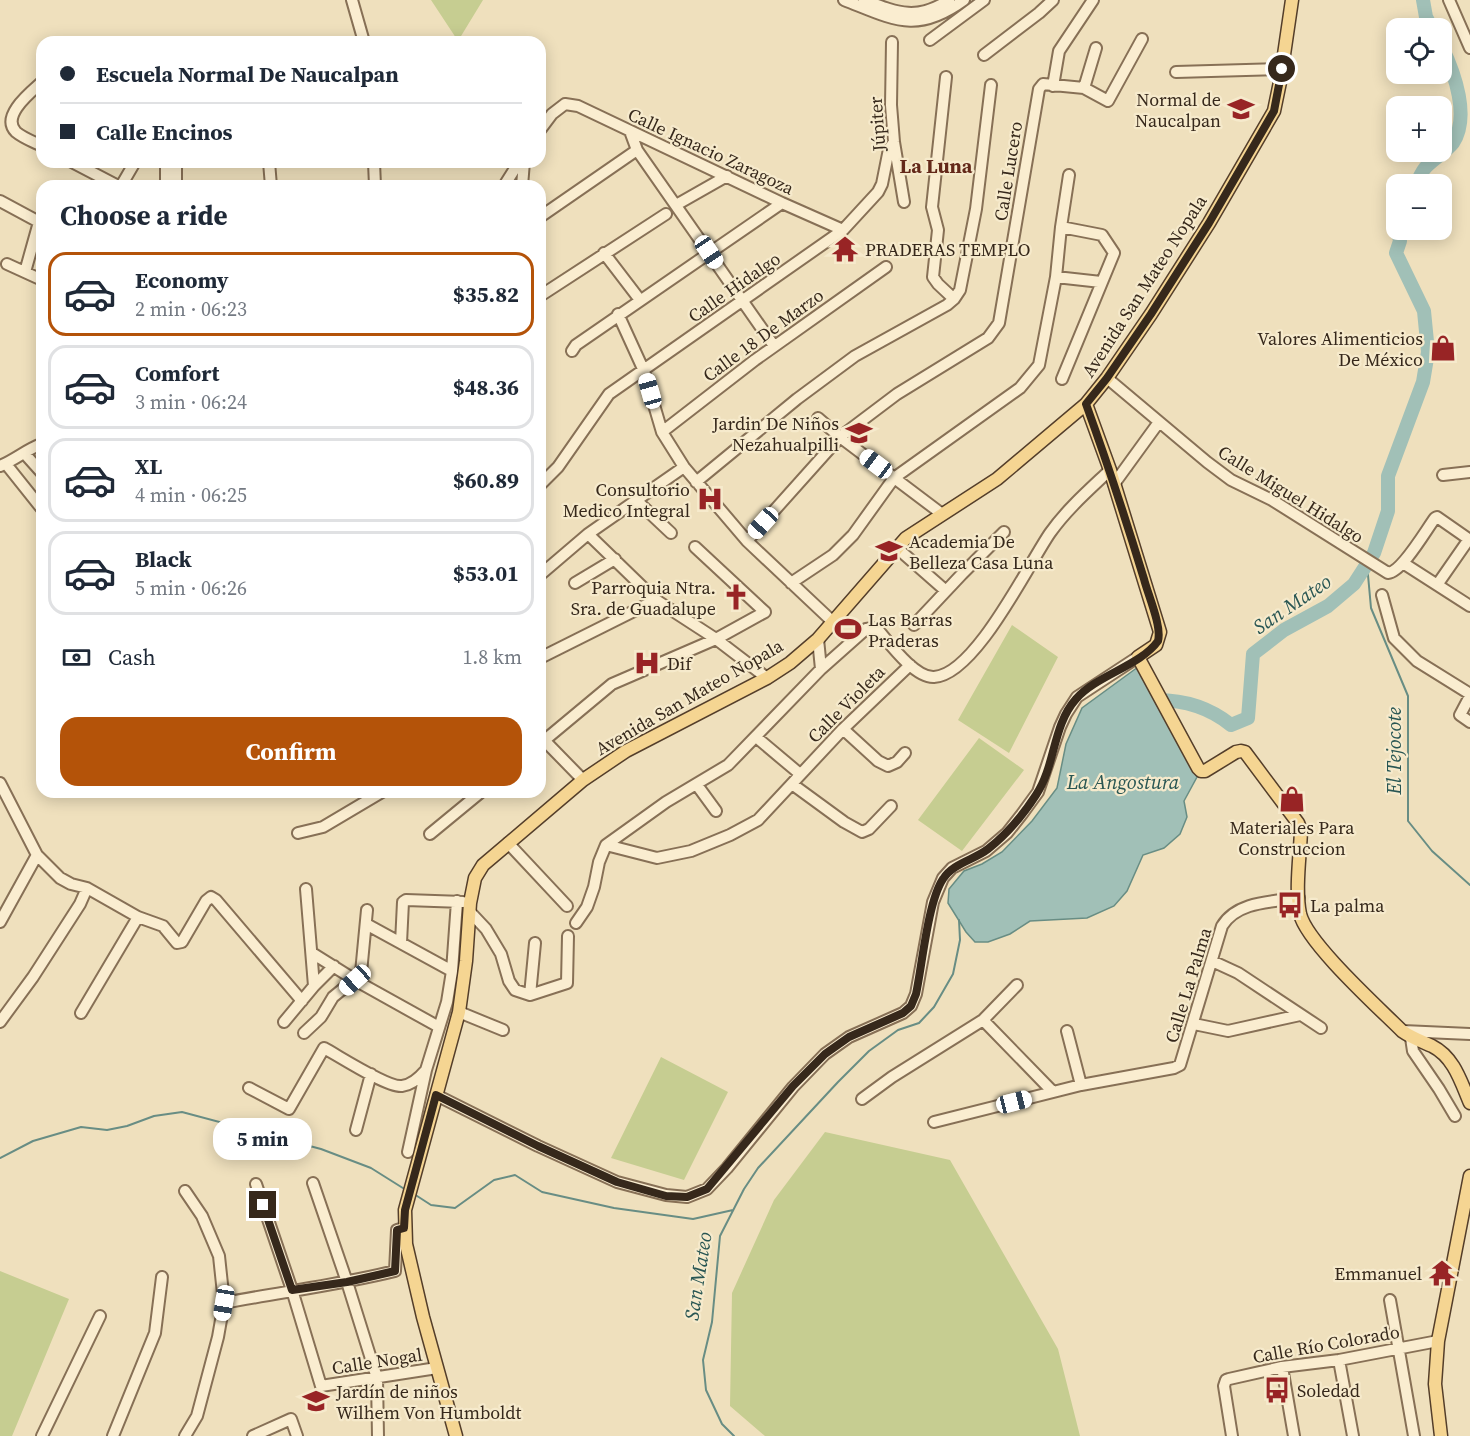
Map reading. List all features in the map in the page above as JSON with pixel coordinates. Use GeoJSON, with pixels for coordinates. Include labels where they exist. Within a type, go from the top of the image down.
{"type":"FeatureCollection","features":[{"type":"Feature","properties":{"kind":"main road","name":"Avenida San Mateo Nopala"},"geometry":{"type":"LineString","coordinates":[[456,1436],[423,1317],[404,1228],[407,1202],[459,1012],[470,907],[476,878],[483,865],[583,780],[626,751],[767,678],[790,663],[818,639],[897,548],[917,530],[998,479],[1086,404],[1107,378],[1151,314],[1209,223],[1274,111],[1292,0]]}},
{"type":"Feature","properties":{"kind":"main road"},"geometry":{"type":"LineString","coordinates":[[1086,404],[1110,470],[1160,632],[1156,645],[1138,657],[1198,768],[1205,771],[1236,752],[1245,752],[1294,814],[1301,831],[1299,898],[1300,912],[1305,926],[1330,958],[1407,1035],[1433,1046],[1445,1056],[1458,1073],[1470,1103]]}},
{"type":"Feature","properties":{"kind":"main road"},"geometry":{"type":"LineString","coordinates":[[1441,1436],[1435,1384],[1438,1341],[1470,1176]]}},
{"type":"Feature","properties":{"kind":"street"},"geometry":{"type":"LineString","coordinates":[[352,0],[362,36]]}},
{"type":"Feature","properties":{"kind":"street"},"geometry":{"type":"LineString","coordinates":[[844,0],[900,21],[916,22],[931,19],[964,0]]}},
{"type":"Feature","properties":{"kind":"street"},"geometry":{"type":"LineString","coordinates":[[864,0],[901,13],[915,14],[929,11],[949,0]]}},
{"type":"Feature","properties":{"kind":"street"},"geometry":{"type":"LineString","coordinates":[[930,40],[984,0]]}},
{"type":"Feature","properties":{"kind":"street"},"geometry":{"type":"LineString","coordinates":[[984,55],[1052,0]]}},
{"type":"Feature","properties":{"kind":"street"},"geometry":{"type":"LineString","coordinates":[[1093,0],[1059,51],[1053,86],[1084,88],[1108,101],[1142,39]]}},
{"type":"Feature","properties":{"kind":"street"},"geometry":{"type":"LineString","coordinates":[[1449,0],[1470,48]]}},
{"type":"Feature","properties":{"kind":"street","name":"Júpiter"},"geometry":{"type":"LineString","coordinates":[[892,42],[891,105],[894,142],[904,202]]}},
{"type":"Feature","properties":{"kind":"street"},"geometry":{"type":"LineString","coordinates":[[1084,88],[1096,48]]}},
{"type":"Feature","properties":{"kind":"street"},"geometry":{"type":"LineString","coordinates":[[1176,72],[1282,69]]}},
{"type":"Feature","properties":{"kind":"street"},"geometry":{"type":"LineString","coordinates":[[946,77],[932,207],[938,230],[933,277],[954,299]]}},
{"type":"Feature","properties":{"kind":"street"},"geometry":{"type":"LineString","coordinates":[[696,482],[796,399],[855,356],[954,299],[960,290],[976,209],[991,85]]}},
{"type":"Feature","properties":{"kind":"street","name":"Calle Lucero"},"geometry":{"type":"LineString","coordinates":[[840,437],[897,394],[995,332],[999,323],[1041,85],[1053,86]]}},
{"type":"Feature","properties":{"kind":"street"},"geometry":{"type":"LineString","coordinates":[[36,88],[20,104],[11,118],[12,126],[17,133],[36,143]]}},
{"type":"Feature","properties":{"kind":"street","name":"Calle Ignacio Zaragoza"},"geometry":{"type":"LineString","coordinates":[[546,122],[565,104],[578,106],[843,230]]}},
{"type":"Feature","properties":{"kind":"street"},"geometry":{"type":"LineString","coordinates":[[630,131],[638,150],[774,346]]}},
{"type":"Feature","properties":{"kind":"street","name":"Calle Hidalgo"},"geometry":{"type":"LineString","coordinates":[[546,479],[558,467],[609,394],[843,230],[878,192],[882,184],[889,149],[894,142]]}},
{"type":"Feature","properties":{"kind":"street"},"geometry":{"type":"LineString","coordinates":[[546,213],[638,150]]}},
{"type":"Feature","properties":{"kind":"street"},"geometry":{"type":"LineString","coordinates":[[84,168],[107,180]]}},
{"type":"Feature","properties":{"kind":"street"},"geometry":{"type":"LineString","coordinates":[[790,583],[840,549],[853,535],[894,478],[1020,387],[1039,366],[1056,277],[1060,227],[1069,175]]}},
{"type":"Feature","properties":{"kind":"street"},"geometry":{"type":"LineString","coordinates":[[676,205],[727,176]]}},
{"type":"Feature","properties":{"kind":"street"},"geometry":{"type":"LineString","coordinates":[[0,201],[36,220]]}},
{"type":"Feature","properties":{"kind":"street"},"geometry":{"type":"LineString","coordinates":[[572,351],[576,345],[618,314],[782,203]]}},
{"type":"Feature","properties":{"kind":"street"},"geometry":{"type":"LineString","coordinates":[[546,292],[666,214]]}},
{"type":"Feature","properties":{"kind":"street"},"geometry":{"type":"LineString","coordinates":[[1060,227],[1102,235],[1114,253],[1062,379]]}},
{"type":"Feature","properties":{"kind":"street"},"geometry":{"type":"LineString","coordinates":[[25,272],[36,238]]}},
{"type":"Feature","properties":{"kind":"street"},"geometry":{"type":"LineString","coordinates":[[604,254],[640,300]]}},
{"type":"Feature","properties":{"kind":"street"},"geometry":{"type":"LineString","coordinates":[[8,264],[36,277]]}},
{"type":"Feature","properties":{"kind":"street","name":"Calle 18 De Marzo"},"geometry":{"type":"LineString","coordinates":[[662,432],[774,346],[886,267]]}},
{"type":"Feature","properties":{"kind":"street"},"geometry":{"type":"LineString","coordinates":[[1056,277],[1101,282]]}},
{"type":"Feature","properties":{"kind":"street"},"geometry":{"type":"LineString","coordinates":[[618,314],[644,370],[662,432],[684,467],[747,541],[833,622]]}},
{"type":"Feature","properties":{"kind":"street","name":"Calle Miguel Hidalgo"},"geometry":{"type":"LineString","coordinates":[[1107,378],[1231,480],[1272,500],[1376,567],[1391,573],[1403,563]]}},
{"type":"Feature","properties":{"kind":"street"},"geometry":{"type":"LineString","coordinates":[[818,418],[942,514]]}},
{"type":"Feature","properties":{"kind":"street"},"geometry":{"type":"LineString","coordinates":[[1114,484],[1159,422]]}},
{"type":"Feature","properties":{"kind":"street"},"geometry":{"type":"LineString","coordinates":[[747,541],[840,437]]}},
{"type":"Feature","properties":{"kind":"street"},"geometry":{"type":"LineString","coordinates":[[36,446],[3,465],[36,502]]}},
{"type":"Feature","properties":{"kind":"street"},"geometry":{"type":"LineString","coordinates":[[25,454],[36,466]]}},
{"type":"Feature","properties":{"kind":"street"},"geometry":{"type":"LineString","coordinates":[[546,570],[588,534],[684,467]]}},
{"type":"Feature","properties":{"kind":"street","name":"Calle Violeta"},"geometry":{"type":"LineString","coordinates":[[606,845],[657,858],[691,851],[730,835],[758,820],[843,729],[910,665],[934,677],[950,671],[970,656],[993,629],[1051,531],[1075,503],[1110,470]]}},
{"type":"Feature","properties":{"kind":"street"},"geometry":{"type":"LineString","coordinates":[[1443,475],[1470,472]]}},
{"type":"Feature","properties":{"kind":"street"},"geometry":{"type":"LineString","coordinates":[[637,501],[671,533]]}},
{"type":"Feature","properties":{"kind":"street"},"geometry":{"type":"LineString","coordinates":[[1437,585],[1469,539],[1437,517],[1403,563],[1437,585],[1470,605]]}},
{"type":"Feature","properties":{"kind":"street"},"geometry":{"type":"LineString","coordinates":[[914,625],[1004,532]]}},
{"type":"Feature","properties":{"kind":"street"},"geometry":{"type":"LineString","coordinates":[[588,534],[656,600],[716,639],[767,678]]}},
{"type":"Feature","properties":{"kind":"street"},"geometry":{"type":"LineString","coordinates":[[546,737],[612,684],[716,639],[765,612],[695,546]]}},
{"type":"Feature","properties":{"kind":"street"},"geometry":{"type":"LineString","coordinates":[[897,548],[946,591]]}},
{"type":"Feature","properties":{"kind":"street"},"geometry":{"type":"LineString","coordinates":[[575,583],[615,559]]}},
{"type":"Feature","properties":{"kind":"street"},"geometry":{"type":"LineString","coordinates":[[1382,595],[1394,638],[1417,661],[1470,695],[1460,715],[1470,722]]}},
{"type":"Feature","properties":{"kind":"street"},"geometry":{"type":"LineString","coordinates":[[546,655],[656,600]]}},
{"type":"Feature","properties":{"kind":"street"},"geometry":{"type":"LineString","coordinates":[[576,922],[587,907],[606,845],[666,802],[728,765],[820,669],[866,629],[873,628],[910,665]]}},
{"type":"Feature","properties":{"kind":"street"},"geometry":{"type":"LineString","coordinates":[[818,639],[820,669]]}},
{"type":"Feature","properties":{"kind":"street"},"geometry":{"type":"LineString","coordinates":[[436,1095],[617,1182],[666,1196],[687,1197],[707,1189],[793,1086],[825,1054],[849,1037],[903,1013],[911,1006],[916,994],[933,902],[943,878],[952,868],[986,851],[1023,814],[1038,792],[1060,727],[1077,697],[1138,657]]}},
{"type":"Feature","properties":{"kind":"street"},"geometry":{"type":"LineString","coordinates":[[843,729],[878,761],[888,766],[897,762],[905,753]]}},
{"type":"Feature","properties":{"kind":"street"},"geometry":{"type":"LineString","coordinates":[[756,737],[800,774]]}},
{"type":"Feature","properties":{"kind":"street"},"geometry":{"type":"LineString","coordinates":[[546,744],[583,780]]}},
{"type":"Feature","properties":{"kind":"street"},"geometry":{"type":"LineString","coordinates":[[0,783],[37,855],[60,878],[71,884],[87,888],[138,917],[163,926],[177,943],[182,942],[206,901],[211,897],[302,1001]]}},
{"type":"Feature","properties":{"kind":"street"},"geometry":{"type":"LineString","coordinates":[[792,784],[844,822],[862,832],[869,829],[891,806]]}},
{"type":"Feature","properties":{"kind":"street"},"geometry":{"type":"LineString","coordinates":[[697,785],[716,812]]}},
{"type":"Feature","properties":{"kind":"street"},"geometry":{"type":"LineString","coordinates":[[298,833],[323,827],[372,798]]}},
{"type":"Feature","properties":{"kind":"street"},"geometry":{"type":"LineString","coordinates":[[430,834],[475,798]]}},
{"type":"Feature","properties":{"kind":"street"},"geometry":{"type":"LineString","coordinates":[[508,843],[567,906]]}},
{"type":"Feature","properties":{"kind":"street"},"geometry":{"type":"LineString","coordinates":[[0,922],[37,855]]}},
{"type":"Feature","properties":{"kind":"street"},"geometry":{"type":"LineString","coordinates":[[0,1022],[33,977],[80,904],[87,888]]}},
{"type":"Feature","properties":{"kind":"street"},"geometry":{"type":"LineString","coordinates":[[306,889],[314,986]]}},
{"type":"Feature","properties":{"kind":"street","name":"Calle La Palma"},"geometry":{"type":"LineString","coordinates":[[1081,1085],[1180,1065],[1222,926],[1227,918],[1235,911],[1255,905],[1299,898]]}},
{"type":"Feature","properties":{"kind":"street"},"geometry":{"type":"LineString","coordinates":[[401,943],[403,902],[406,900],[457,901],[470,907],[486,929],[501,954],[509,981],[515,990],[530,995],[567,983],[568,936]]}},
{"type":"Feature","properties":{"kind":"street"},"geometry":{"type":"LineString","coordinates":[[408,1152],[426,1070],[447,1002],[452,970],[457,901]]}},
{"type":"Feature","properties":{"kind":"street"},"geometry":{"type":"LineString","coordinates":[[304,1033],[321,1017],[333,997],[358,981],[367,910]]}},
{"type":"Feature","properties":{"kind":"street"},"geometry":{"type":"LineString","coordinates":[[81,1013],[138,917]]}},
{"type":"Feature","properties":{"kind":"street"},"geometry":{"type":"LineString","coordinates":[[366,924],[452,970]]}},
{"type":"Feature","properties":{"kind":"street"},"geometry":{"type":"LineString","coordinates":[[530,995],[535,943]]}},
{"type":"Feature","properties":{"kind":"street"},"geometry":{"type":"LineString","coordinates":[[312,953],[439,1027]]}},
{"type":"Feature","properties":{"kind":"street"},"geometry":{"type":"LineString","coordinates":[[1212,961],[1238,973],[1320,1028]]}},
{"type":"Feature","properties":{"kind":"street"},"geometry":{"type":"LineString","coordinates":[[284,1022],[334,966]]}},
{"type":"Feature","properties":{"kind":"street"},"geometry":{"type":"LineString","coordinates":[[862,1099],[892,1077],[983,1020],[1017,985]]}},
{"type":"Feature","properties":{"kind":"street"},"geometry":{"type":"LineString","coordinates":[[459,1012],[503,1030]]}},
{"type":"Feature","properties":{"kind":"street"},"geometry":{"type":"LineString","coordinates":[[1194,1024],[1228,1031],[1300,1015]]}},
{"type":"Feature","properties":{"kind":"street"},"geometry":{"type":"LineString","coordinates":[[983,1020],[1053,1092]]}},
{"type":"Feature","properties":{"kind":"street"},"geometry":{"type":"LineString","coordinates":[[934,1122],[1081,1085],[1067,1031]]}},
{"type":"Feature","properties":{"kind":"street"},"geometry":{"type":"LineString","coordinates":[[1455,1116],[1413,1051],[1407,1035],[1470,1034]]}},
{"type":"Feature","properties":{"kind":"street"},"geometry":{"type":"LineString","coordinates":[[249,1088],[289,1109],[324,1048],[389,1084],[402,1086],[417,1079],[426,1070]]}},
{"type":"Feature","properties":{"kind":"street"},"geometry":{"type":"LineString","coordinates":[[356,1130],[371,1074]]}},
{"type":"Feature","properties":{"kind":"street"},"geometry":{"type":"LineString","coordinates":[[313,1183],[347,1282],[376,1378],[378,1436]]}},
{"type":"Feature","properties":{"kind":"street"},"geometry":{"type":"LineString","coordinates":[[256,1184],[292,1290]]}},
{"type":"Feature","properties":{"kind":"street"},"geometry":{"type":"LineString","coordinates":[[185,1191],[202,1216],[219,1256],[224,1303],[218,1337],[197,1416],[185,1436]]}},
{"type":"Feature","properties":{"kind":"street"},"geometry":{"type":"LineString","coordinates":[[224,1303],[347,1282],[395,1271],[397,1230],[404,1228]]}},
{"type":"Feature","properties":{"kind":"street"},"geometry":{"type":"LineString","coordinates":[[113,1436],[155,1333],[162,1277]]}},
{"type":"Feature","properties":{"kind":"street","name":"Calle Nogal"},"geometry":{"type":"LineString","coordinates":[[292,1290],[321,1386],[437,1368]]}},
{"type":"Feature","properties":{"kind":"street"},"geometry":{"type":"LineString","coordinates":[[1390,1300],[1414,1436]]}},
{"type":"Feature","properties":{"kind":"street"},"geometry":{"type":"LineString","coordinates":[[42,1436],[100,1316]]}},
{"type":"Feature","properties":{"kind":"street","name":"Calle Río Colorado"},"geometry":{"type":"LineString","coordinates":[[1232,1436],[1224,1386],[1226,1380],[1282,1367],[1339,1360],[1438,1341]]}},
{"type":"Feature","properties":{"kind":"street"},"geometry":{"type":"LineString","coordinates":[[1339,1360],[1353,1436]]}},
{"type":"Feature","properties":{"kind":"street"},"geometry":{"type":"LineString","coordinates":[[1282,1367],[1294,1436]]}},
{"type":"Feature","properties":{"kind":"street"},"geometry":{"type":"LineString","coordinates":[[254,1436],[291,1419],[297,1436]]}},
{"type":"Feature","properties":{"kind":"green space"},"geometry":{"type":"Polygon","coordinates":[[[431,0],[483,0],[461,36],[455,36],[431,0]]]}},
{"type":"Feature","properties":{"kind":"green space"},"geometry":{"type":"Polygon","coordinates":[[[1012,625],[1058,657],[1009,753],[958,720],[1012,625]]]}},
{"type":"Feature","properties":{"kind":"green space"},"geometry":{"type":"Polygon","coordinates":[[[979,738],[1024,770],[962,851],[918,820],[979,738]]]}},
{"type":"Feature","properties":{"kind":"green space"},"geometry":{"type":"Polygon","coordinates":[[[661,1057],[728,1092],[684,1180],[611,1158],[661,1057]]]}},
{"type":"Feature","properties":{"kind":"green space"},"geometry":{"type":"Polygon","coordinates":[[[825,1132],[950,1160],[1058,1349],[1080,1436],[765,1436],[730,1406],[732,1293],[774,1200],[825,1132]]]}},
{"type":"Feature","properties":{"kind":"green space"},"geometry":{"type":"Polygon","coordinates":[[[0,1271],[69,1299],[12,1436],[0,1436],[0,1271]]]}},
{"type":"Feature","properties":{"kind":"water","name":"La Angostura"},"geometry":{"type":"Polygon","coordinates":[[[1138,667],[1197,777],[1184,801],[1187,817],[1180,834],[1164,848],[1143,855],[1127,891],[1114,906],[1087,918],[1030,921],[1010,934],[988,942],[975,942],[948,903],[949,889],[964,871],[1002,852],[1032,821],[1057,788],[1066,744],[1082,708],[1138,667]]]}},
{"type":"Feature","properties":{"kind":"waterway","name":"San Mateo"},"geometry":{"type":"LineString","coordinates":[[1423,0],[1427,18]]}},
{"type":"Feature","properties":{"kind":"waterway","name":"San Mateo"},"geometry":{"type":"LineString","coordinates":[[1422,174],[1425,168],[1453,143],[1458,133],[1459,95],[1452,70]]}},
{"type":"Feature","properties":{"kind":"waterway","name":"San Mateo"},"geometry":{"type":"LineString","coordinates":[[1157,700],[1196,706],[1231,725],[1248,718],[1253,654],[1284,630],[1328,606],[1354,584],[1374,553],[1388,511],[1388,476],[1423,382],[1428,352],[1424,311],[1396,253],[1400,240]]}},
{"type":"Feature","properties":{"kind":"waterway","name":"El Tejocote"},"geometry":{"type":"LineString","coordinates":[[1367,564],[1371,608],[1408,696],[1408,821],[1432,851],[1470,885]]}},
{"type":"Feature","properties":{"kind":"waterway","name":"San Mateo"},"geometry":{"type":"LineString","coordinates":[[734,1436],[722,1424],[706,1390],[703,1360],[712,1322],[720,1236],[744,1189],[758,1168],[838,1082],[869,1051],[898,1030],[919,1023],[934,1007],[953,974],[960,940],[959,920]]}},
{"type":"Feature","properties":{"kind":"waterway"},"geometry":{"type":"LineString","coordinates":[[0,1158],[33,1141],[81,1127],[107,1130],[127,1126],[154,1116],[182,1112],[321,1149],[371,1168],[406,1190]]}},
{"type":"Feature","properties":{"kind":"waterway"},"geometry":{"type":"LineString","coordinates":[[414,1194],[431,1205],[455,1208],[494,1180],[515,1175],[542,1192],[614,1208],[693,1219],[733,1210]]}},
{"type":"Feature","properties":{"kind":"place","name":"Normal de Naucalpan"},"geometry":{"type":"Point","coordinates":[1241,109]}},
{"type":"Feature","properties":{"kind":"place","name":"PRADERAS TEMPLO"},"geometry":{"type":"Point","coordinates":[845,249]}},
{"type":"Feature","properties":{"kind":"place","name":"Valores Alimenticios De México"},"geometry":{"type":"Point","coordinates":[1443,348]}},
{"type":"Feature","properties":{"kind":"place","name":"Jardin De Niños Nezahualpilli"},"geometry":{"type":"Point","coordinates":[859,433]}},
{"type":"Feature","properties":{"kind":"place","name":"Consultorio Medico Integral"},"geometry":{"type":"Point","coordinates":[710,499]}},
{"type":"Feature","properties":{"kind":"place","name":"Academia De Belleza Casa Luna"},"geometry":{"type":"Point","coordinates":[889,551]}},
{"type":"Feature","properties":{"kind":"place","name":"Parroquia Ntra. Sra. de Guadalupe"},"geometry":{"type":"Point","coordinates":[736,597]}},
{"type":"Feature","properties":{"kind":"place","name":"Las Barras Praderas"},"geometry":{"type":"Point","coordinates":[848,629]}},
{"type":"Feature","properties":{"kind":"place","name":"Dif"},"geometry":{"type":"Point","coordinates":[647,663]}},
{"type":"Feature","properties":{"kind":"place","name":"Materiales Para Construccion"},"geometry":{"type":"Point","coordinates":[1292,799]}},
{"type":"Feature","properties":{"kind":"place","name":"La palma"},"geometry":{"type":"Point","coordinates":[1290,905]}},
{"type":"Feature","properties":{"kind":"place","name":"Emmanuel"},"geometry":{"type":"Point","coordinates":[1442,1273]}},
{"type":"Feature","properties":{"kind":"place","name":"Soledad"},"geometry":{"type":"Point","coordinates":[1277,1390]}},
{"type":"Feature","properties":{"kind":"place","name":"Jardín de niños Wilhem Von Humboldt"},"geometry":{"type":"Point","coordinates":[316,1401]}},
{"type":"Feature","properties":{"kind":"district","name":"La Luna"},"geometry":{"type":"Point","coordinates":[936,166]}},
{"type":"Feature","properties":{"kind":"route"},"geometry":{"type":"LineString","coordinates":[[263,1205],[292,1290],[347,1282],[395,1271],[397,1230],[404,1228],[405,1210],[436,1095],[617,1182],[666,1196],[687,1197],[707,1189],[793,1086],[825,1054],[849,1037],[903,1013],[911,1006],[916,994],[933,902],[943,878],[952,868],[986,851],[1023,814],[1038,792],[1046,774],[1060,727],[1077,697],[1156,645],[1160,636],[1110,470],[1086,404],[1107,378],[1151,314],[1209,223],[1274,111],[1282,69]]}}]}
